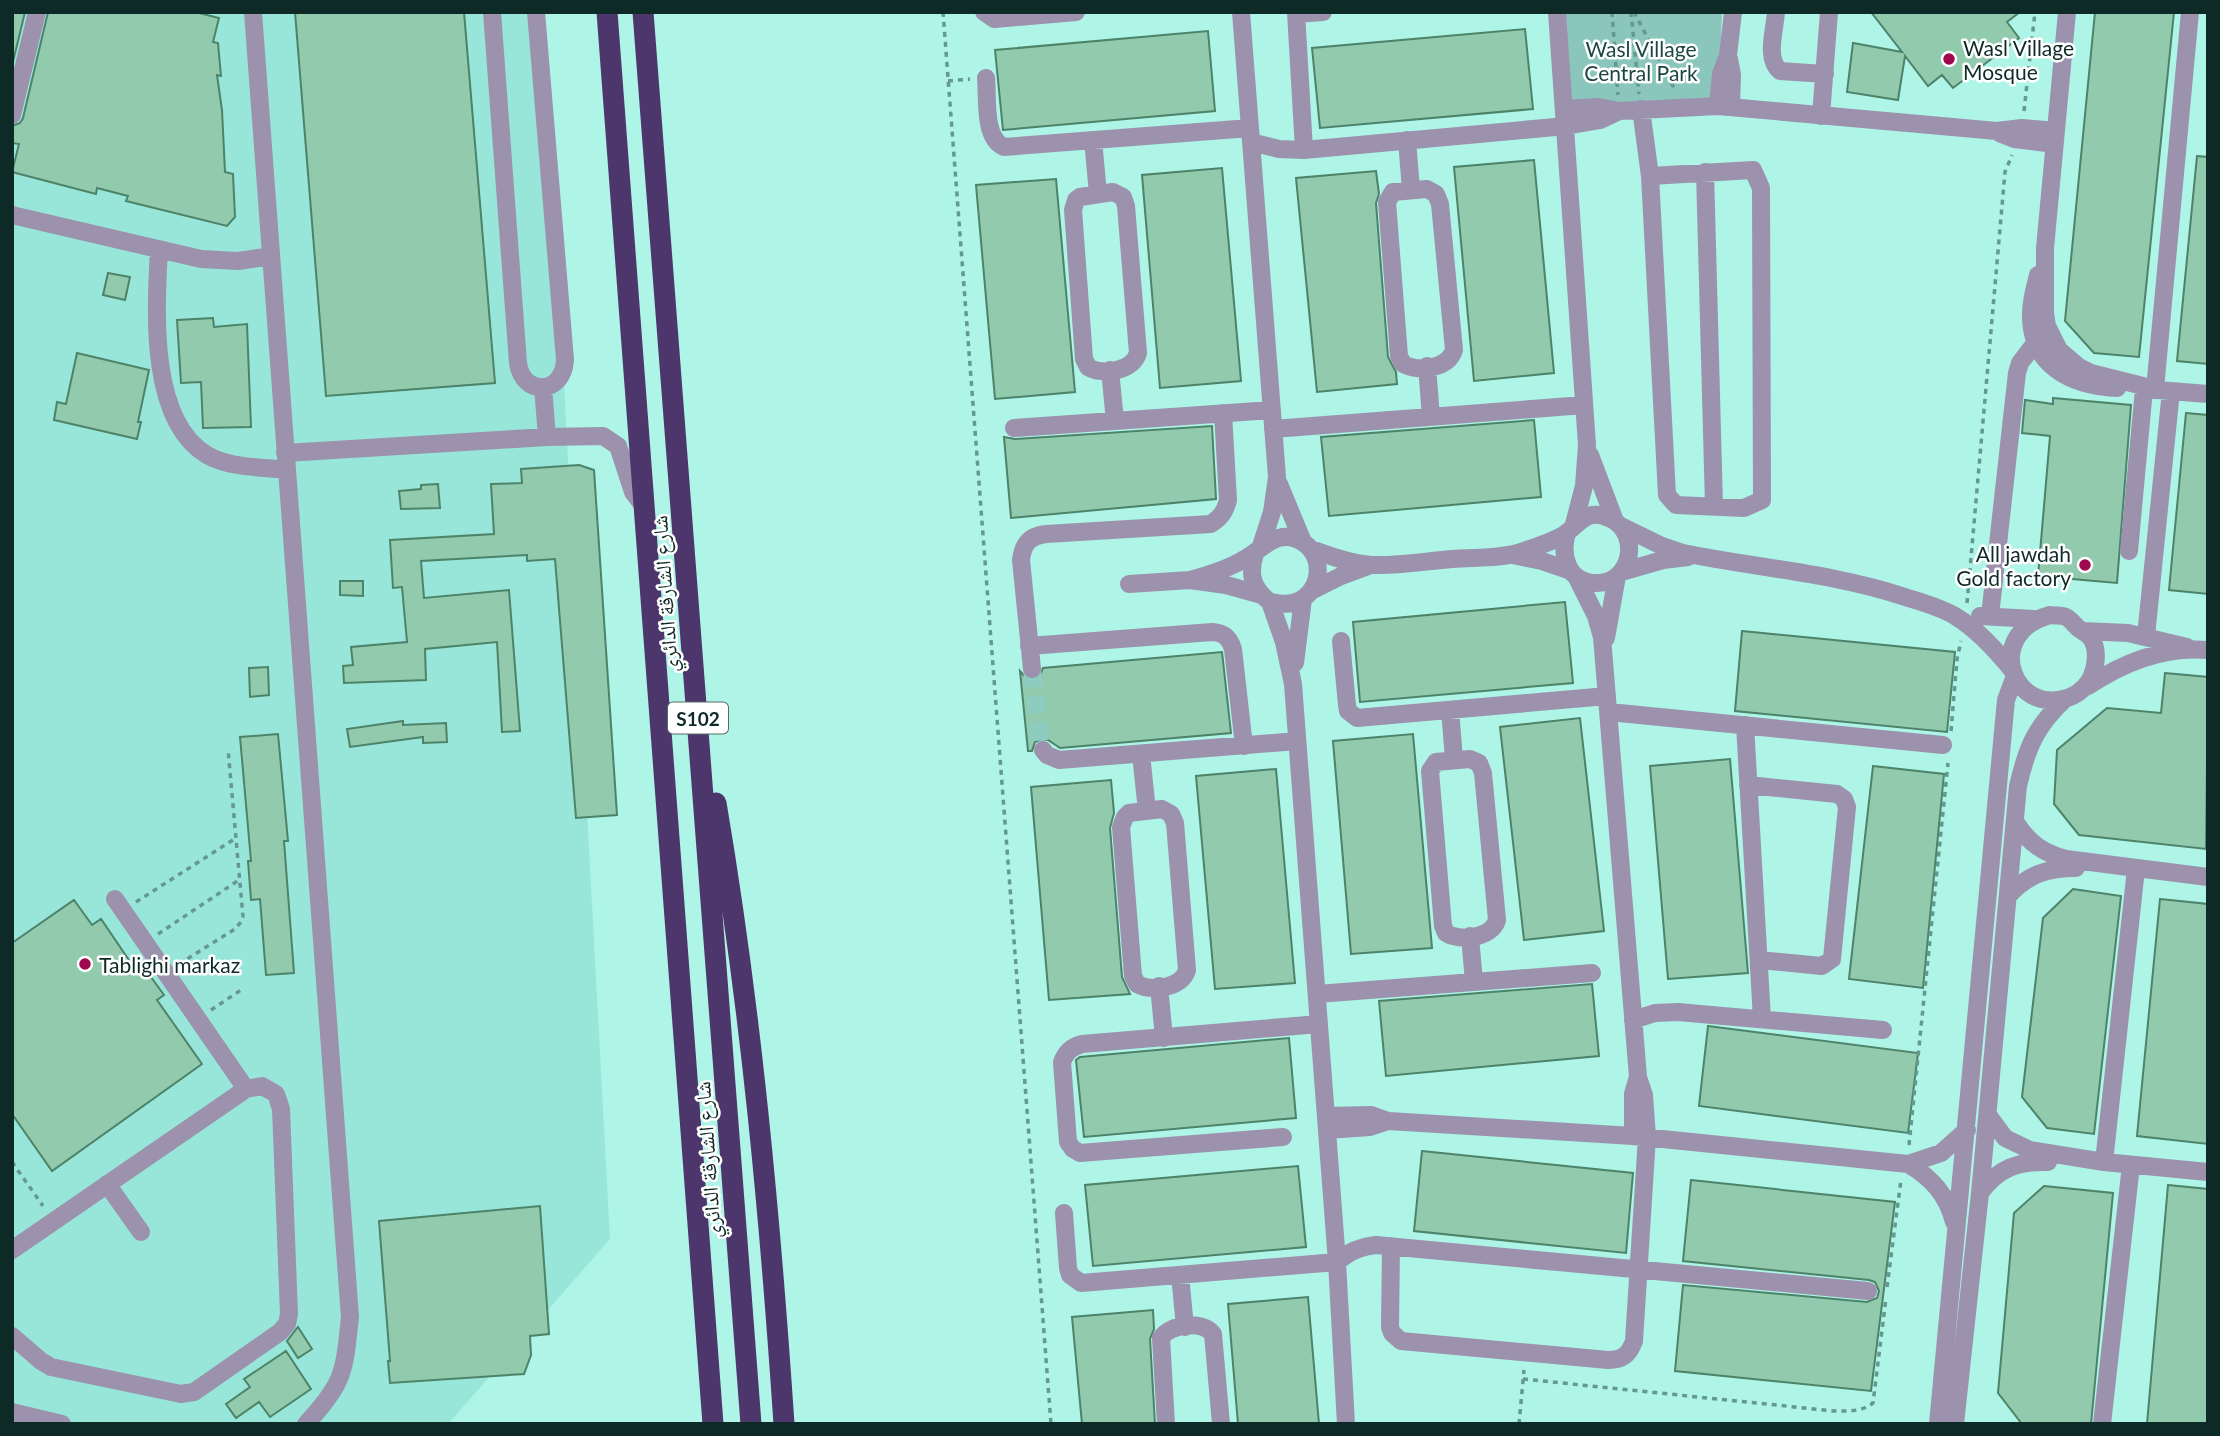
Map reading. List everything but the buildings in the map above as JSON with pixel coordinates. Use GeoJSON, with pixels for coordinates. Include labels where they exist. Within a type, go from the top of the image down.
{"type":"FeatureCollection","features":[{"type":"Feature","properties":{"kind":"highway","name":"شارع الشارقة الدائري"},"geometry":{"type":"LineString","coordinates":[[607,12],[713,1424]]}},
{"type":"Feature","properties":{"kind":"highway","name":"شارع الشارقة الدائري"},"geometry":{"type":"LineString","coordinates":[[643,12],[751,1424]]}},
{"type":"Feature","properties":{"kind":"highway"},"geometry":{"type":"LineString","coordinates":[[697,705],[721,832],[742,972],[770,1218],[784,1424]]}},
{"type":"Feature","properties":{"kind":"street"},"geometry":{"type":"LineString","coordinates":[[12,116],[37,12]]}},
{"type":"Feature","properties":{"kind":"street"},"geometry":{"type":"LineString","coordinates":[[253,12],[350,1317],[356,1348],[352,1380],[342,1401],[316,1422]]}},
{"type":"Feature","properties":{"kind":"street"},"geometry":{"type":"LineString","coordinates":[[492,12],[519,373],[533,386],[543,387],[560,379],[565,370],[565,360],[536,12]]}},
{"type":"Feature","properties":{"kind":"street"},"geometry":{"type":"LineString","coordinates":[[984,12],[994,19],[1076,12]]}},
{"type":"Feature","properties":{"kind":"street"},"geometry":{"type":"LineString","coordinates":[[1241,12],[1277,477],[1272,512],[1251,565],[1251,576],[1255,587],[1266,599],[1284,642],[1293,684],[1337,1262],[1346,1424]]}},
{"type":"Feature","properties":{"kind":"street"},"geometry":{"type":"LineString","coordinates":[[1304,150],[1296,13],[1324,12]]}},
{"type":"Feature","properties":{"kind":"street"},"geometry":{"type":"LineString","coordinates":[[1391,1246],[1390,1327],[1396,1338],[1407,1343],[1617,1360],[1625,1357],[1631,1350],[1639,1269],[1640,1136],[1644,1095],[1638,1077],[1604,659],[1596,616],[1564,559],[1563,546],[1584,486],[1587,445],[1557,12]]}},
{"type":"Feature","properties":{"kind":"street"},"geometry":{"type":"LineString","coordinates":[[1724,107],[1732,75],[1728,55],[1733,12]]}},
{"type":"Feature","properties":{"kind":"street"},"geometry":{"type":"LineString","coordinates":[[1776,12],[1772,58],[1774,66],[1780,71],[1825,74]]}},
{"type":"Feature","properties":{"kind":"street"},"geometry":{"type":"LineString","coordinates":[[1821,116],[1829,12]]}},
{"type":"Feature","properties":{"kind":"street"},"geometry":{"type":"LineString","coordinates":[[2067,12],[2045,248],[2045,313],[2048,326],[2059,350],[2091,373],[2157,390]]}},
{"type":"Feature","properties":{"kind":"street"},"geometry":{"type":"LineString","coordinates":[[2146,636],[2157,390],[2190,12]]}},
{"type":"Feature","properties":{"kind":"street"},"geometry":{"type":"LineString","coordinates":[[986,78],[991,132],[998,144],[1011,147],[1093,140],[1250,135],[1279,149],[1304,150],[1407,141],[1565,117],[1600,120],[1619,111],[1684,107],[1724,107],[1997,131],[2005,136],[2021,134],[2055,137]]}},
{"type":"Feature","properties":{"kind":"street"},"geometry":{"type":"LineString","coordinates":[[1641,109],[1650,176],[1667,495],[1676,505],[1744,508],[1762,500],[1761,188],[1752,170],[1650,176]]}},
{"type":"Feature","properties":{"kind":"street"},"geometry":{"type":"LineString","coordinates":[[1093,140],[1098,194]]}},
{"type":"Feature","properties":{"kind":"street"},"geometry":{"type":"LineString","coordinates":[[1407,141],[1411,190]]}},
{"type":"Feature","properties":{"kind":"street"},"geometry":{"type":"LineString","coordinates":[[1705,172],[1714,506]]}},
{"type":"Feature","properties":{"kind":"street"},"geometry":{"type":"LineString","coordinates":[[1432,191],[1439,198],[1454,350],[1449,361],[1444,364],[1427,366],[1407,366],[1399,356],[1387,202],[1393,192],[1432,191]]}},
{"type":"Feature","properties":{"kind":"street"},"geometry":{"type":"LineString","coordinates":[[1098,194],[1118,194],[1125,201],[1138,353],[1129,367],[1110,370],[1092,369],[1084,359],[1073,210],[1080,197],[1098,194]]}},
{"type":"Feature","properties":{"kind":"street"},"geometry":{"type":"LineString","coordinates":[[12,215],[219,260],[238,261],[271,256]]}},
{"type":"Feature","properties":{"kind":"street"},"geometry":{"type":"LineString","coordinates":[[2045,248],[2031,313],[2036,342],[2052,365],[2075,382],[2089,386],[2208,394]]}},
{"type":"Feature","properties":{"kind":"street"},"geometry":{"type":"LineString","coordinates":[[159,249],[157,299],[159,351],[164,379],[176,422],[184,435],[209,456],[223,462],[286,462],[547,438],[597,436],[612,441],[621,454],[633,492],[645,508]]}},
{"type":"Feature","properties":{"kind":"street"},"geometry":{"type":"LineString","coordinates":[[1990,616],[2017,373],[2020,363],[2036,342]]}},
{"type":"Feature","properties":{"kind":"street"},"geometry":{"type":"LineString","coordinates":[[1427,366],[1431,417]]}},
{"type":"Feature","properties":{"kind":"street"},"geometry":{"type":"LineString","coordinates":[[1110,370],[1115,421]]}},
{"type":"Feature","properties":{"kind":"street"},"geometry":{"type":"LineString","coordinates":[[543,387],[547,438]]}},
{"type":"Feature","properties":{"kind":"street"},"geometry":{"type":"LineString","coordinates":[[2129,551],[2157,390]]}},
{"type":"Feature","properties":{"kind":"street"},"geometry":{"type":"LineString","coordinates":[[1273,429],[1584,405]]}},
{"type":"Feature","properties":{"kind":"street"},"geometry":{"type":"LineString","coordinates":[[1014,428],[1272,410]]}},
{"type":"Feature","properties":{"kind":"street"},"geometry":{"type":"LineString","coordinates":[[1032,669],[1022,550],[1027,541],[1036,535],[1201,526],[1219,518],[1228,500],[1223,413]]}},
{"type":"Feature","properties":{"kind":"street"},"geometry":{"type":"LineString","coordinates":[[1587,445],[1599,484],[1618,524],[1628,537],[1630,549],[1628,561],[1619,574],[1609,617],[1604,659]]}},
{"type":"Feature","properties":{"kind":"street"},"geometry":{"type":"LineString","coordinates":[[1277,477],[1307,546],[1316,559],[1318,570],[1316,581],[1307,595],[1293,684]]}},
{"type":"Feature","properties":{"kind":"street"},"geometry":{"type":"LineString","coordinates":[[1513,555],[1570,528],[1583,518],[1605,516],[1662,546],[1705,557],[1861,584],[1892,592],[1961,617],[1990,616],[2035,620]]}},
{"type":"Feature","properties":{"kind":"street"},"geometry":{"type":"LineString","coordinates":[[1190,580],[1223,570],[1271,540],[1282,537],[1293,538],[1341,559],[1372,565],[1513,555],[1542,561],[1586,581],[1597,583],[1663,560],[1705,557]]}},
{"type":"Feature","properties":{"kind":"street"},"geometry":{"type":"LineString","coordinates":[[1129,584],[1190,580],[1226,585],[1266,599],[1293,603],[1341,576],[1372,565]]}},
{"type":"Feature","properties":{"kind":"street"},"geometry":{"type":"LineString","coordinates":[[1938,1424],[2006,700],[2014,673],[2012,647],[2024,626],[2050,615],[2065,617],[2091,638],[2096,654],[2094,672],[2085,688]]}},
{"type":"Feature","properties":{"kind":"street"},"geometry":{"type":"LineString","coordinates":[[1961,617],[1985,639],[2014,673],[2021,686],[2041,699],[2065,699]]}},
{"type":"Feature","properties":{"kind":"street"},"geometry":{"type":"LineString","coordinates":[[2082,631],[2146,636],[2201,649]]}},
{"type":"Feature","properties":{"kind":"street"},"geometry":{"type":"LineString","coordinates":[[1029,646],[1222,633],[1230,639],[1233,649],[1244,746]]}},
{"type":"Feature","properties":{"kind":"street"},"geometry":{"type":"LineString","coordinates":[[1341,641],[1347,705],[1352,715],[1362,718],[1450,710],[1608,704],[1745,725],[1948,745]]}},
{"type":"Feature","properties":{"kind":"street"},"geometry":{"type":"LineString","coordinates":[[1958,1420],[2018,786],[2026,754],[2042,724],[2065,699],[2126,664],[2159,654],[2201,649]]}},
{"type":"Feature","properties":{"kind":"street"},"geometry":{"type":"LineString","coordinates":[[1450,710],[1454,759]]}},
{"type":"Feature","properties":{"kind":"street"},"geometry":{"type":"LineString","coordinates":[[1745,725],[1762,1019]]}},
{"type":"Feature","properties":{"kind":"street"},"geometry":{"type":"LineString","coordinates":[[1043,750],[1047,755],[1059,760],[1297,741]]}},
{"type":"Feature","properties":{"kind":"street"},"geometry":{"type":"LineString","coordinates":[[1141,754],[1147,811]]}},
{"type":"Feature","properties":{"kind":"street"},"geometry":{"type":"LineString","coordinates":[[1454,759],[1475,760],[1482,768],[1497,920],[1488,934],[1470,936],[1454,937],[1446,933],[1441,912],[1430,771],[1436,762],[1454,759]]}},
{"type":"Feature","properties":{"kind":"street"},"geometry":{"type":"LineString","coordinates":[[1748,785],[1837,794],[1844,799],[1847,807],[1832,959],[1822,966],[1759,960]]}},
{"type":"Feature","properties":{"kind":"street"},"geometry":{"type":"LineString","coordinates":[[1162,809],[1174,818],[1187,970],[1177,984],[1140,986],[1133,976],[1121,827],[1129,813],[1147,811],[1162,809]]}},
{"type":"Feature","properties":{"kind":"street"},"geometry":{"type":"LineString","coordinates":[[2016,823],[2025,837],[2050,855],[2208,877]]}},
{"type":"Feature","properties":{"kind":"street"},"geometry":{"type":"LineString","coordinates":[[2009,895],[2027,879],[2049,869],[2136,869]]}},
{"type":"Feature","properties":{"kind":"street"},"geometry":{"type":"LineString","coordinates":[[2104,1163],[2136,869]]}},
{"type":"Feature","properties":{"kind":"street"},"geometry":{"type":"LineString","coordinates":[[119,905],[246,1089]]}},
{"type":"Feature","properties":{"kind":"street"},"geometry":{"type":"LineString","coordinates":[[1470,936],[1474,982]]}},
{"type":"Feature","properties":{"kind":"street"},"geometry":{"type":"LineString","coordinates":[[1317,994],[1592,973]]}},
{"type":"Feature","properties":{"kind":"street"},"geometry":{"type":"LineString","coordinates":[[1159,986],[1164,1038]]}},
{"type":"Feature","properties":{"kind":"street"},"geometry":{"type":"LineString","coordinates":[[1633,1020],[1655,1013],[1678,1012],[1883,1030]]}},
{"type":"Feature","properties":{"kind":"street"},"geometry":{"type":"LineString","coordinates":[[1283,1137],[1080,1153],[1073,1149],[1066,1134],[1062,1062],[1066,1053],[1082,1044],[1319,1024]]}},
{"type":"Feature","properties":{"kind":"street"},"geometry":{"type":"LineString","coordinates":[[12,1250],[246,1089],[254,1086],[270,1088],[276,1094],[281,1109],[289,1314],[284,1328],[199,1389],[188,1394],[51,1367],[12,1336]]}},
{"type":"Feature","properties":{"kind":"street"},"geometry":{"type":"LineString","coordinates":[[1988,1115],[1995,1127],[2017,1146],[2104,1163]]}},
{"type":"Feature","properties":{"kind":"street"},"geometry":{"type":"LineString","coordinates":[[1327,1123],[1370,1127],[1388,1121],[1640,1136],[1907,1163],[1941,1153],[1966,1130]]}},
{"type":"Feature","properties":{"kind":"street"},"geometry":{"type":"LineString","coordinates":[[1980,1193],[1995,1175],[2015,1164],[2031,1161],[2104,1163],[2208,1172]]}},
{"type":"Feature","properties":{"kind":"street"},"geometry":{"type":"LineString","coordinates":[[1907,1163],[1924,1173],[1937,1186],[1947,1202],[1955,1238]]}},
{"type":"Feature","properties":{"kind":"street"},"geometry":{"type":"LineString","coordinates":[[2102,1424],[2131,1165]]}},
{"type":"Feature","properties":{"kind":"street"},"geometry":{"type":"LineString","coordinates":[[107,1184],[141,1232]]}},
{"type":"Feature","properties":{"kind":"street"},"geometry":{"type":"LineString","coordinates":[[1064,1213],[1068,1268],[1075,1280],[1081,1283],[1337,1262],[1362,1246],[1391,1246],[1868,1291]]}},
{"type":"Feature","properties":{"kind":"street"},"geometry":{"type":"LineString","coordinates":[[1180,1275],[1185,1327]]}},
{"type":"Feature","properties":{"kind":"street"},"geometry":{"type":"LineString","coordinates":[[1166,1424],[1161,1338],[1168,1330],[1185,1327],[1206,1327],[1213,1335],[1221,1424]]}},
{"type":"Feature","properties":{"kind":"street"},"geometry":{"type":"LineString","coordinates":[[12,1412],[62,1424]]}},
{"type":"Feature","properties":{"kind":"path"},"geometry":{"type":"LineString","coordinates":[[943,12],[1051,1424]]}},
{"type":"Feature","properties":{"kind":"path"},"geometry":{"type":"LineString","coordinates":[[1612,12],[1619,111]]}},
{"type":"Feature","properties":{"kind":"path"},"geometry":{"type":"LineString","coordinates":[[1632,12],[1684,107]]}},
{"type":"Feature","properties":{"kind":"path"},"geometry":{"type":"LineString","coordinates":[[1632,12],[1641,109]]}},
{"type":"Feature","properties":{"kind":"path"},"geometry":{"type":"LineString","coordinates":[[1523,1378],[1835,1411],[1855,1411],[1867,1408],[1873,1403],[1899,1190],[1907,1163],[1936,895],[1948,745],[2005,172],[2021,134],[2035,12]]}},
{"type":"Feature","properties":{"kind":"path"},"geometry":{"type":"LineString","coordinates":[[166,973],[238,926],[243,918],[228,749]]}},
{"type":"Feature","properties":{"kind":"path"},"geometry":{"type":"LineString","coordinates":[[119,905],[236,838]]}},
{"type":"Feature","properties":{"kind":"path"},"geometry":{"type":"LineString","coordinates":[[145,943],[240,880]]}},
{"type":"Feature","properties":{"kind":"path"},"geometry":{"type":"LineString","coordinates":[[197,1018],[244,988]]}},
{"type":"Feature","properties":{"kind":"path"},"geometry":{"type":"LineString","coordinates":[[12,1162],[54,1221]]}},
{"type":"Feature","properties":{"kind":"path"},"geometry":{"type":"LineString","coordinates":[[1519,1424],[1525,1353]]}},
{"type":"Feature","properties":{"kind":"shaded area"},"geometry":{"type":"Polygon","coordinates":[[[12,12],[544,12],[610,1239],[448,1424],[12,1424],[12,12]]]}},
{"type":"Feature","properties":{"kind":"green space","name":"Wasl Village Central Park"},"geometry":{"type":"Polygon","coordinates":[[[1559,12],[1722,12],[1718,106],[1565,109],[1559,12]]]}},
{"type":"Feature","properties":{"kind":"tunnel"},"geometry":{"type":"LineString","coordinates":[[1032,669],[1040,744],[1043,750]]}},
{"type":"Feature","properties":{"kind":"place","name":"Wasl Village Mosque"},"geometry":{"type":"Point","coordinates":[1949,59]}},
{"type":"Feature","properties":{"kind":"place","name":"All jawdah Gold factory"},"geometry":{"type":"Point","coordinates":[2085,565]}},
{"type":"Feature","properties":{"kind":"place","name":"Tablighi markaz"},"geometry":{"type":"Point","coordinates":[85,964]}}]}
